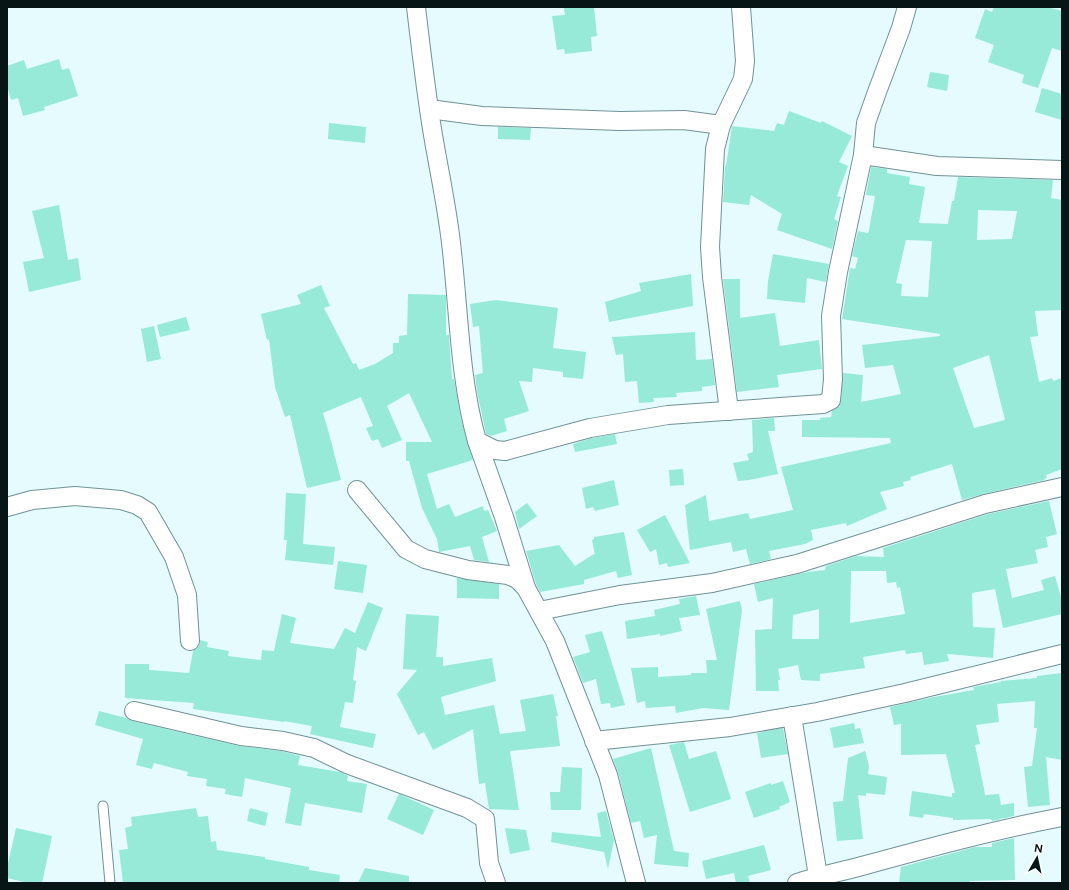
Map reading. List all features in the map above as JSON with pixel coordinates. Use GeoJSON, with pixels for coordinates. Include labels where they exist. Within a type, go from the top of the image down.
{"type":"FeatureCollection","features":[{"type":"Feature","properties":{"kind":"street"},"geometry":{"type":"LineString","coordinates":[[416,7],[429,109],[451,240],[461,352],[470,416],[526,588],[555,641],[608,775],[636,883]]}},
{"type":"Feature","properties":{"kind":"street"},"geometry":{"type":"LineString","coordinates":[[730,411],[712,277],[710,247],[714,149],[721,125],[743,79],[745,62],[741,7]]}},
{"type":"Feature","properties":{"kind":"street"},"geometry":{"type":"LineString","coordinates":[[478,441],[495,450],[505,451],[590,428],[668,415],[823,404],[831,400],[833,379],[831,316],[838,272],[863,155],[866,123],[901,28],[907,7]]}},
{"type":"Feature","properties":{"kind":"street"},"geometry":{"type":"LineString","coordinates":[[429,109],[482,116],[620,121],[684,120],[721,125]]}},
{"type":"Feature","properties":{"kind":"street"},"geometry":{"type":"LineString","coordinates":[[863,155],[937,166],[1062,170]]}},
{"type":"Feature","properties":{"kind":"street"},"geometry":{"type":"LineString","coordinates":[[538,611],[620,595],[712,583],[797,564],[985,504],[1062,487]]}},
{"type":"Feature","properties":{"kind":"street"},"geometry":{"type":"LineString","coordinates":[[357,490],[406,549],[432,561],[468,570],[508,575],[517,579],[526,588]]}},
{"type":"Feature","properties":{"kind":"street"},"geometry":{"type":"LineString","coordinates":[[7,507],[32,500],[75,496],[121,500],[148,512],[174,557],[187,595],[190,642]]}},
{"type":"Feature","properties":{"kind":"street"},"geometry":{"type":"LineString","coordinates":[[594,741],[730,727],[792,716],[905,693],[1062,654]]}},
{"type":"Feature","properties":{"kind":"street"},"geometry":{"type":"LineString","coordinates":[[134,711],[241,736],[283,741],[314,748],[347,764],[467,808],[485,819],[489,863],[496,883]]}},
{"type":"Feature","properties":{"kind":"street"},"geometry":{"type":"LineString","coordinates":[[792,716],[818,876]]}},
{"type":"Feature","properties":{"kind":"street"},"geometry":{"type":"LineString","coordinates":[[797,883],[818,876],[855,868],[964,838],[1014,826],[1062,817]]}},
{"type":"Feature","properties":{"kind":"lane"},"geometry":{"type":"LineString","coordinates":[[103,806],[110,883]]}},
{"type":"Feature","properties":{"kind":"building"},"geometry":{"type":"Polygon","coordinates":[[[564,7],[594,7],[597,36],[591,37],[592,51],[565,54],[564,49],[557,50],[552,16],[565,15],[564,7]]]}},
{"type":"Feature","properties":{"kind":"building"},"geometry":{"type":"Polygon","coordinates":[[[994,7],[1047,7],[1062,11],[1062,51],[1052,48],[1038,88],[1022,83],[1024,75],[988,62],[994,45],[975,38],[985,9],[992,12],[994,7]]]}},
{"type":"Feature","properties":{"kind":"building"},"geometry":{"type":"Polygon","coordinates":[[[59,59],[62,70],[69,68],[78,96],[44,107],[45,110],[23,116],[18,98],[11,100],[7,86],[7,66],[24,60],[27,69],[59,59]]]}},
{"type":"Feature","properties":{"kind":"building"},"geometry":{"type":"Polygon","coordinates":[[[930,72],[949,75],[947,91],[927,87],[930,72]]]}},
{"type":"Feature","properties":{"kind":"building"},"geometry":{"type":"Polygon","coordinates":[[[1042,88],[1062,94],[1062,120],[1035,112],[1042,88]]]}},
{"type":"Feature","properties":{"kind":"building"},"geometry":{"type":"Polygon","coordinates":[[[789,111],[821,123],[822,121],[852,136],[839,162],[848,166],[837,196],[841,197],[834,219],[838,221],[832,249],[777,230],[782,214],[751,195],[749,205],[723,202],[725,166],[732,126],[774,131],[777,123],[784,125],[789,111]]]}},
{"type":"Feature","properties":{"kind":"building"},"geometry":{"type":"Polygon","coordinates":[[[329,123],[366,127],[365,143],[328,139],[329,123]]]}},
{"type":"Feature","properties":{"kind":"building"},"geometry":{"type":"Polygon","coordinates":[[[498,127],[531,128],[530,140],[498,139],[498,127]]]}},
{"type":"Feature","properties":{"kind":"building"},"geometry":{"type":"Polygon","coordinates":[[[871,167],[887,169],[887,173],[910,177],[909,184],[925,187],[919,223],[948,224],[958,177],[1053,180],[1051,198],[1062,200],[1062,310],[1035,311],[1038,336],[1030,337],[1039,382],[1052,378],[1053,381],[1062,378],[1062,469],[1046,475],[1047,478],[1044,479],[1045,480],[962,500],[952,464],[910,477],[911,480],[903,482],[904,486],[880,492],[887,509],[847,526],[846,523],[811,530],[813,540],[805,544],[769,551],[771,559],[750,564],[746,549],[733,552],[731,542],[690,550],[685,505],[706,495],[709,521],[748,513],[750,519],[793,510],[781,467],[891,443],[890,438],[802,437],[802,420],[820,420],[820,418],[831,417],[832,411],[840,406],[843,373],[863,375],[861,402],[901,394],[893,365],[865,368],[862,345],[940,336],[940,334],[842,319],[850,268],[855,269],[858,258],[852,256],[858,231],[868,233],[869,230],[875,196],[866,195],[871,167]],[[978,210],[977,240],[1012,239],[1017,211],[978,210]],[[906,240],[896,283],[902,284],[901,296],[928,297],[932,241],[906,240]],[[989,355],[953,368],[974,428],[1005,420],[989,355]]]}},
{"type":"Feature","properties":{"kind":"building"},"geometry":{"type":"Polygon","coordinates":[[[59,205],[68,260],[78,258],[81,280],[29,292],[23,262],[44,258],[32,211],[59,205]]]}},
{"type":"Feature","properties":{"kind":"building"},"geometry":{"type":"Polygon","coordinates":[[[773,254],[829,264],[826,282],[807,278],[805,303],[767,299],[768,281],[773,254]]]}},
{"type":"Feature","properties":{"kind":"building"},"geometry":{"type":"Polygon","coordinates":[[[691,274],[693,306],[609,322],[605,302],[641,291],[639,283],[691,274]]]}},
{"type":"Feature","properties":{"kind":"building"},"geometry":{"type":"Polygon","coordinates":[[[723,279],[740,279],[740,318],[775,313],[780,346],[819,340],[822,369],[777,375],[779,387],[737,392],[723,279]]]}},
{"type":"Feature","properties":{"kind":"building"},"geometry":{"type":"Polygon","coordinates":[[[321,285],[330,306],[324,308],[353,364],[356,363],[359,370],[375,364],[393,353],[393,343],[399,343],[399,336],[407,335],[408,294],[446,295],[446,335],[449,335],[452,379],[454,379],[461,419],[473,460],[427,474],[437,509],[449,504],[455,517],[483,506],[484,511],[488,510],[497,531],[482,537],[489,562],[474,560],[470,546],[439,552],[437,539],[422,508],[409,461],[406,461],[406,442],[432,442],[409,393],[387,406],[402,440],[382,448],[378,439],[372,441],[366,428],[373,426],[361,397],[323,413],[341,480],[307,488],[290,415],[285,417],[275,387],[269,339],[267,340],[261,314],[301,304],[297,295],[321,285]]]}},
{"type":"Feature","properties":{"kind":"building"},"geometry":{"type":"Polygon","coordinates":[[[496,300],[558,308],[553,348],[586,352],[583,379],[563,377],[563,372],[533,368],[532,382],[519,381],[529,411],[504,419],[507,431],[491,436],[486,434],[477,391],[475,375],[483,373],[479,326],[473,327],[470,304],[496,300]]]}},
{"type":"Feature","properties":{"kind":"building"},"geometry":{"type":"Polygon","coordinates":[[[186,317],[190,330],[160,337],[157,325],[186,317]]]}},
{"type":"Feature","properties":{"kind":"building"},"geometry":{"type":"Polygon","coordinates":[[[154,326],[161,359],[147,362],[141,329],[154,326]]]}},
{"type":"Feature","properties":{"kind":"building"},"geometry":{"type":"Polygon","coordinates":[[[695,332],[696,360],[712,359],[715,385],[702,387],[702,391],[676,393],[677,397],[653,398],[654,402],[639,403],[637,381],[625,382],[623,354],[616,355],[612,337],[695,332]]]}},
{"type":"Feature","properties":{"kind":"building"},"geometry":{"type":"Polygon","coordinates":[[[774,418],[775,431],[768,431],[778,474],[738,481],[733,463],[749,460],[747,454],[753,452],[752,420],[774,418]]]}},
{"type":"Feature","properties":{"kind":"building"},"geometry":{"type":"Polygon","coordinates":[[[615,434],[617,444],[575,452],[573,444],[592,438],[615,434]]]}},
{"type":"Feature","properties":{"kind":"building"},"geometry":{"type":"Polygon","coordinates":[[[683,469],[684,485],[670,486],[669,470],[683,469]]]}},
{"type":"Feature","properties":{"kind":"building"},"geometry":{"type":"Polygon","coordinates":[[[614,480],[619,505],[595,511],[593,507],[586,509],[582,488],[614,480]]]}},
{"type":"Feature","properties":{"kind":"building"},"geometry":{"type":"Polygon","coordinates":[[[286,493],[306,494],[303,544],[335,547],[333,565],[285,560],[287,540],[284,540],[286,493]]]}},
{"type":"Feature","properties":{"kind":"building"},"geometry":{"type":"Polygon","coordinates":[[[1049,501],[1057,534],[1046,537],[1048,547],[1035,550],[1038,563],[1006,569],[1012,598],[1044,590],[1041,580],[1055,576],[1062,601],[1062,614],[1003,628],[995,589],[972,593],[973,627],[995,628],[993,658],[947,654],[949,661],[924,665],[922,652],[906,654],[905,650],[863,657],[865,668],[820,674],[820,681],[801,680],[798,665],[778,669],[780,680],[778,680],[779,691],[756,691],[755,630],[772,629],[773,598],[758,602],[754,584],[808,572],[825,570],[826,566],[856,556],[884,557],[883,548],[988,514],[1049,501]],[[851,571],[850,623],[905,614],[900,587],[897,588],[896,582],[887,583],[886,571],[851,571]],[[819,609],[793,615],[792,639],[819,639],[819,609]]]}},
{"type":"Feature","properties":{"kind":"building"},"geometry":{"type":"Polygon","coordinates":[[[527,503],[537,516],[519,529],[515,512],[527,503]]]}},
{"type":"Feature","properties":{"kind":"building"},"geometry":{"type":"Polygon","coordinates":[[[665,515],[690,563],[668,567],[667,563],[659,565],[656,549],[650,552],[637,530],[665,515]]]}},
{"type":"Feature","properties":{"kind":"building"},"geometry":{"type":"Polygon","coordinates":[[[624,532],[632,575],[618,578],[616,571],[584,580],[584,584],[540,592],[536,584],[526,551],[559,545],[575,566],[594,554],[595,555],[592,540],[594,537],[624,532]]]}},
{"type":"Feature","properties":{"kind":"building"},"geometry":{"type":"Polygon","coordinates":[[[338,561],[367,565],[363,593],[334,589],[338,561]]]}},
{"type":"Feature","properties":{"kind":"building"},"geometry":{"type":"Polygon","coordinates":[[[457,578],[499,584],[499,599],[457,598],[457,578]]]}},
{"type":"Feature","properties":{"kind":"building"},"geometry":{"type":"Polygon","coordinates":[[[696,596],[700,615],[679,618],[682,631],[660,636],[660,634],[627,639],[625,621],[655,616],[654,610],[680,604],[679,599],[696,596]]]}},
{"type":"Feature","properties":{"kind":"building"},"geometry":{"type":"Polygon","coordinates":[[[740,601],[742,610],[729,710],[703,708],[676,713],[675,706],[646,708],[645,701],[637,703],[631,668],[658,667],[658,677],[691,675],[691,673],[707,673],[706,660],[717,660],[706,609],[740,601]]]}},
{"type":"Feature","properties":{"kind":"building"},"geometry":{"type":"Polygon","coordinates":[[[368,602],[383,608],[366,651],[357,647],[353,680],[356,681],[353,703],[345,702],[340,727],[376,734],[373,748],[310,734],[312,726],[193,709],[194,703],[125,698],[125,664],[149,664],[149,670],[189,673],[193,651],[199,646],[200,640],[208,642],[207,647],[229,651],[228,656],[261,660],[262,650],[274,651],[282,614],[296,618],[290,643],[334,649],[345,628],[355,633],[368,602]]]}},
{"type":"Feature","properties":{"kind":"building"},"geometry":{"type":"Polygon","coordinates":[[[406,614],[439,616],[436,657],[443,657],[443,666],[492,658],[496,681],[441,697],[445,715],[494,705],[500,734],[526,731],[520,700],[553,694],[558,716],[556,716],[560,746],[510,751],[519,810],[489,809],[485,783],[479,784],[473,729],[433,750],[424,732],[418,735],[397,694],[417,670],[403,669],[406,614]]]}},
{"type":"Feature","properties":{"kind":"building"},"geometry":{"type":"Polygon","coordinates":[[[602,631],[625,705],[611,708],[610,703],[601,704],[596,679],[583,683],[573,657],[590,652],[585,635],[602,631]]]}},
{"type":"Feature","properties":{"kind":"building"},"geometry":{"type":"Polygon","coordinates":[[[1062,673],[1062,760],[1046,757],[1050,805],[1028,807],[1024,767],[1032,766],[1037,728],[1034,728],[1035,701],[997,704],[999,722],[976,725],[980,744],[975,745],[985,795],[999,794],[1001,805],[1014,803],[1014,816],[992,821],[991,819],[953,820],[953,818],[924,814],[923,818],[909,816],[912,791],[952,797],[952,793],[955,793],[946,754],[901,755],[901,724],[894,725],[890,707],[974,690],[973,687],[1001,681],[1037,678],[1037,676],[1062,673]]]}},
{"type":"Feature","properties":{"kind":"building"},"geometry":{"type":"Polygon","coordinates":[[[99,711],[132,721],[239,746],[281,751],[300,756],[298,765],[340,772],[348,776],[347,781],[367,784],[362,813],[305,803],[301,826],[285,823],[291,788],[245,778],[242,797],[225,794],[226,789],[206,786],[207,779],[187,776],[188,772],[154,763],[152,769],[136,765],[143,739],[95,725],[99,711]]]}},
{"type":"Feature","properties":{"kind":"building"},"geometry":{"type":"Polygon","coordinates":[[[854,723],[855,729],[860,728],[864,743],[834,748],[830,728],[854,723]]]}},
{"type":"Feature","properties":{"kind":"building"},"geometry":{"type":"Polygon","coordinates":[[[783,728],[788,754],[761,758],[757,733],[783,728]]]}},
{"type":"Feature","properties":{"kind":"building"},"geometry":{"type":"Polygon","coordinates":[[[684,742],[689,759],[716,751],[731,799],[690,812],[669,745],[684,742]]]}},
{"type":"Feature","properties":{"kind":"building"},"geometry":{"type":"Polygon","coordinates":[[[651,748],[674,851],[689,853],[688,867],[654,864],[657,835],[644,838],[640,821],[631,823],[618,772],[613,759],[651,748]]]}},
{"type":"Feature","properties":{"kind":"building"},"geometry":{"type":"Polygon","coordinates":[[[865,751],[869,766],[868,774],[887,777],[885,795],[866,793],[866,796],[858,795],[863,839],[837,841],[833,802],[843,801],[848,758],[865,751]]]}},
{"type":"Feature","properties":{"kind":"building"},"geometry":{"type":"Polygon","coordinates":[[[562,767],[582,768],[581,810],[551,810],[550,792],[560,792],[562,767]]]}},
{"type":"Feature","properties":{"kind":"building"},"geometry":{"type":"Polygon","coordinates":[[[783,781],[790,802],[779,807],[780,809],[754,818],[745,792],[771,783],[771,785],[783,781]]]}},
{"type":"Feature","properties":{"kind":"building"},"geometry":{"type":"Polygon","coordinates":[[[399,794],[434,810],[423,835],[387,819],[399,794]]]}},
{"type":"Feature","properties":{"kind":"building"},"geometry":{"type":"Polygon","coordinates":[[[196,808],[198,817],[208,816],[211,842],[216,841],[217,850],[265,857],[265,859],[309,867],[309,870],[340,875],[339,883],[123,883],[119,850],[128,849],[125,828],[132,826],[131,817],[196,808]]]}},
{"type":"Feature","properties":{"kind":"building"},"geometry":{"type":"Polygon","coordinates":[[[250,808],[268,813],[265,826],[247,821],[250,808]]]}},
{"type":"Feature","properties":{"kind":"building"},"geometry":{"type":"Polygon","coordinates":[[[606,811],[614,840],[608,869],[604,852],[551,842],[552,832],[601,837],[597,813],[606,811]]]}},
{"type":"Feature","properties":{"kind":"building"},"geometry":{"type":"Polygon","coordinates":[[[16,828],[52,836],[42,883],[28,883],[7,878],[7,868],[16,828]]]}},
{"type":"Feature","properties":{"kind":"building"},"geometry":{"type":"Polygon","coordinates":[[[505,828],[526,830],[530,850],[510,854],[505,828]]]}},
{"type":"Feature","properties":{"kind":"building"},"geometry":{"type":"Polygon","coordinates":[[[1014,838],[1015,880],[970,881],[970,883],[899,883],[901,867],[975,847],[992,847],[992,843],[1014,838]]]}},
{"type":"Feature","properties":{"kind":"building"},"geometry":{"type":"Polygon","coordinates":[[[764,845],[771,870],[748,876],[750,883],[736,883],[734,873],[706,879],[702,861],[764,845]]]}},
{"type":"Feature","properties":{"kind":"building"},"geometry":{"type":"Polygon","coordinates":[[[365,868],[409,876],[409,883],[358,883],[365,868]]]}}]}
